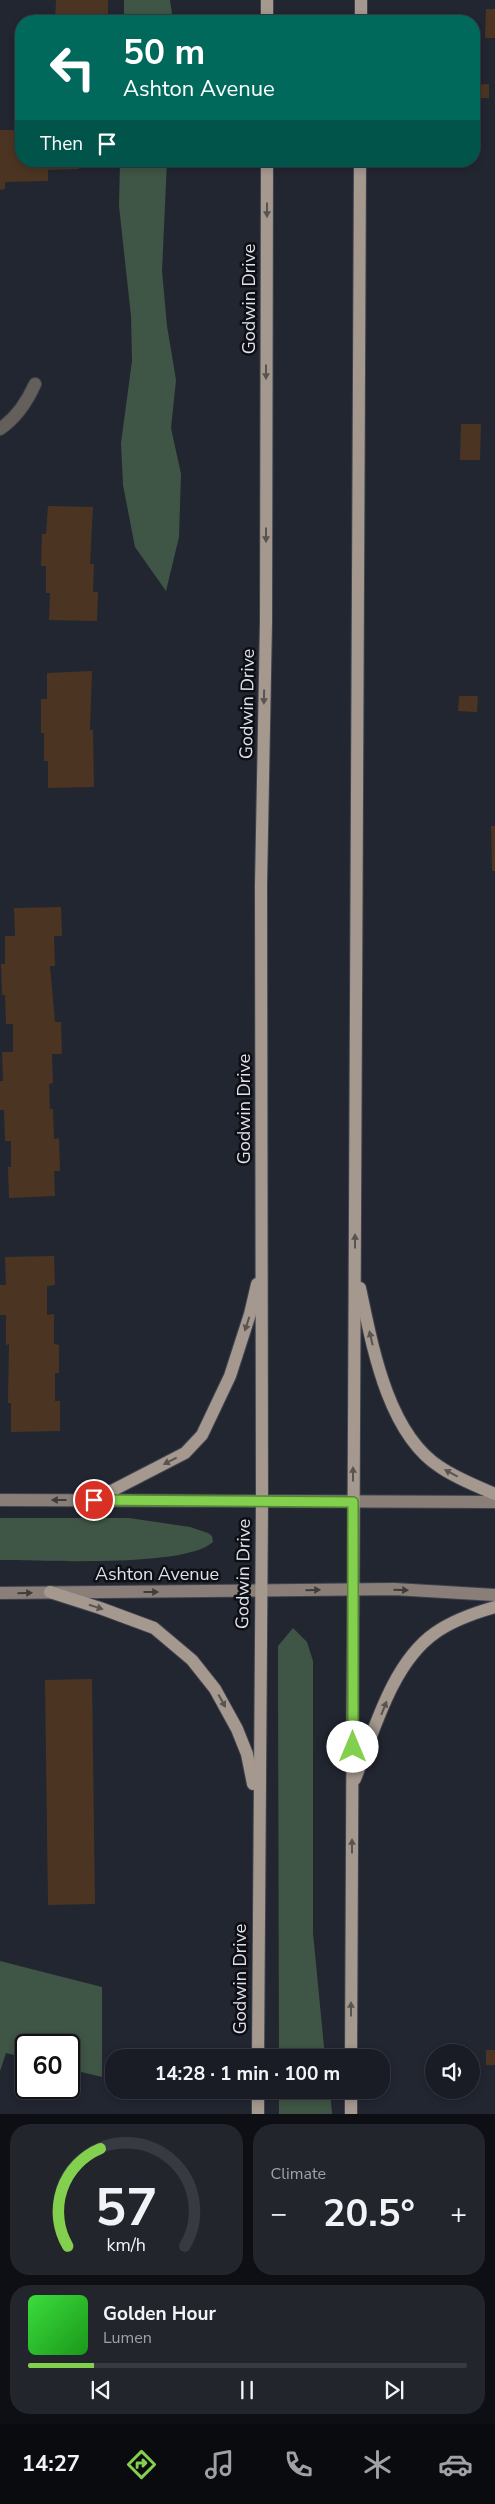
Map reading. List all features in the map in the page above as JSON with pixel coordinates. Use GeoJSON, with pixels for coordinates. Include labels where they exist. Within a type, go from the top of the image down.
{"type":"FeatureCollection","features":[{"type":"Feature","properties":{"kind":"main road"},"geometry":{"type":"LineString","coordinates":[[267,0],[267,15]]}},
{"type":"Feature","properties":{"kind":"main road"},"geometry":{"type":"LineString","coordinates":[[361,0],[361,15]]}},
{"type":"Feature","properties":{"kind":"main road","name":"Godwin Drive"},"geometry":{"type":"LineString","coordinates":[[258,2049],[258,1808],[262,1501],[261,885],[266,622],[267,167]]}},
{"type":"Feature","properties":{"kind":"main road"},"geometry":{"type":"LineString","coordinates":[[351,2049],[360,167]]}},
{"type":"Feature","properties":{"kind":"main road"},"geometry":{"type":"LineString","coordinates":[[94,1500],[185,1453],[202,1435],[230,1376],[250,1314],[262,1259]]}},
{"type":"Feature","properties":{"kind":"main road"},"geometry":{"type":"LineString","coordinates":[[354,1264],[374,1354],[404,1428],[416,1444],[438,1466],[495,1494]]}},
{"type":"Feature","properties":{"kind":"main road"},"geometry":{"type":"LineString","coordinates":[[0,1500],[495,1502]]}},
{"type":"Feature","properties":{"kind":"main road","name":"Ashton Avenue"},"geometry":{"type":"LineString","coordinates":[[0,1593],[394,1590],[495,1595]]}},
{"type":"Feature","properties":{"kind":"main road"},"geometry":{"type":"LineString","coordinates":[[50,1592],[154,1628],[192,1660],[215,1689],[237,1729],[247,1754],[258,1808]]}},
{"type":"Feature","properties":{"kind":"main road"},"geometry":{"type":"LineString","coordinates":[[353,1786],[389,1694],[400,1673],[414,1653],[434,1633],[450,1624],[495,1607]]}},
{"type":"Feature","properties":{"kind":"main road"},"geometry":{"type":"LineString","coordinates":[[258,2099],[258,2114]]}},
{"type":"Feature","properties":{"kind":"main road"},"geometry":{"type":"LineString","coordinates":[[351,2099],[351,2114]]}},
{"type":"Feature","properties":{"kind":"street"},"geometry":{"type":"LineString","coordinates":[[0,429],[17,414],[28,399],[35,384]]}},
{"type":"Feature","properties":{"kind":"green space"},"geometry":{"type":"Polygon","coordinates":[[[124,0],[170,0],[172,15],[124,15],[124,0]]]}},
{"type":"Feature","properties":{"kind":"green space"},"geometry":{"type":"Polygon","coordinates":[[[120,167],[167,167],[162,271],[167,326],[176,380],[171,428],[181,474],[179,537],[166,591],[135,547],[123,485],[121,443],[132,361],[131,316],[119,206],[120,167]]]}},
{"type":"Feature","properties":{"kind":"green space"},"geometry":{"type":"Polygon","coordinates":[[[0,1518],[129,1518],[190,1527],[208,1533],[212,1536],[213,1542],[198,1550],[174,1556],[144,1559],[112,1561],[0,1560],[0,1518]]]}},
{"type":"Feature","properties":{"kind":"green space"},"geometry":{"type":"Polygon","coordinates":[[[293,1628],[307,1642],[313,1661],[313,1933],[324,2049],[279,2049],[278,1646],[293,1628]]]}},
{"type":"Feature","properties":{"kind":"green space"},"geometry":{"type":"Polygon","coordinates":[[[0,1961],[102,1987],[102,2077],[80,2072],[80,2034],[15,2034],[15,2055],[6,2053],[0,2071],[0,1961]]]}},
{"type":"Feature","properties":{"kind":"green space"},"geometry":{"type":"Polygon","coordinates":[[[279,2099],[331,2099],[332,2114],[279,2114],[279,2099]]]}},
{"type":"Feature","properties":{"kind":"building"},"geometry":{"type":"Polygon","coordinates":[[[56,0],[108,0],[108,15],[55,15],[56,0]]]}},
{"type":"Feature","properties":{"kind":"building"},"geometry":{"type":"Polygon","coordinates":[[[486,9],[495,9],[495,38],[485,38],[486,9]]]}},
{"type":"Feature","properties":{"kind":"building"},"geometry":{"type":"Polygon","coordinates":[[[489,84],[489,98],[480,98],[480,85],[489,84]]]}},
{"type":"Feature","properties":{"kind":"building"},"geometry":{"type":"Polygon","coordinates":[[[0,130],[15,130],[15,167],[79,167],[79,169],[48,170],[48,181],[5,182],[5,189],[0,190],[0,130]]]}},
{"type":"Feature","properties":{"kind":"building"},"geometry":{"type":"Polygon","coordinates":[[[461,424],[481,424],[480,460],[460,460],[461,424]]]}},
{"type":"Feature","properties":{"kind":"building"},"geometry":{"type":"Polygon","coordinates":[[[48,506],[93,507],[90,564],[94,564],[93,592],[98,592],[97,621],[49,620],[50,593],[46,593],[46,566],[41,566],[42,534],[46,534],[48,506]]]}},
{"type":"Feature","properties":{"kind":"building"},"geometry":{"type":"Polygon","coordinates":[[[92,671],[90,730],[93,730],[94,787],[48,788],[48,761],[44,761],[44,733],[41,733],[41,699],[47,699],[47,673],[92,671]]]}},
{"type":"Feature","properties":{"kind":"building"},"geometry":{"type":"Polygon","coordinates":[[[459,696],[478,696],[477,712],[458,711],[459,696]]]}},
{"type":"Feature","properties":{"kind":"building"},"geometry":{"type":"Polygon","coordinates":[[[491,826],[495,826],[495,871],[492,871],[491,826]]]}},
{"type":"Feature","properties":{"kind":"building"},"geometry":{"type":"Polygon","coordinates":[[[61,907],[62,936],[54,936],[55,966],[50,966],[55,1022],[61,1022],[62,1054],[52,1054],[53,1083],[49,1084],[50,1109],[53,1109],[54,1139],[59,1138],[60,1171],[54,1171],[55,1196],[9,1198],[8,1167],[11,1167],[11,1141],[5,1141],[4,1110],[0,1110],[0,1081],[3,1081],[2,1052],[13,1052],[13,1024],[6,1024],[5,995],[2,995],[1,964],[5,964],[5,936],[15,936],[14,908],[61,907]]]}},
{"type":"Feature","properties":{"kind":"building"},"geometry":{"type":"Polygon","coordinates":[[[54,1256],[55,1285],[47,1286],[47,1315],[54,1314],[54,1344],[59,1345],[59,1373],[55,1373],[55,1401],[60,1401],[60,1431],[11,1432],[11,1403],[8,1403],[9,1344],[6,1345],[6,1315],[0,1315],[0,1285],[6,1285],[5,1257],[54,1256]]]}},
{"type":"Feature","properties":{"kind":"building"},"geometry":{"type":"Polygon","coordinates":[[[92,1679],[95,1904],[48,1905],[45,1680],[92,1679]]]}},
{"type":"Feature","properties":{"kind":"building"},"geometry":{"type":"Polygon","coordinates":[[[486,2050],[495,2050],[495,2065],[486,2065],[486,2050]]]}},
{"type":"Feature","properties":{"kind":"route"},"geometry":{"type":"LineString","coordinates":[[94,1500],[353,1502],[353,1747]]}}]}
